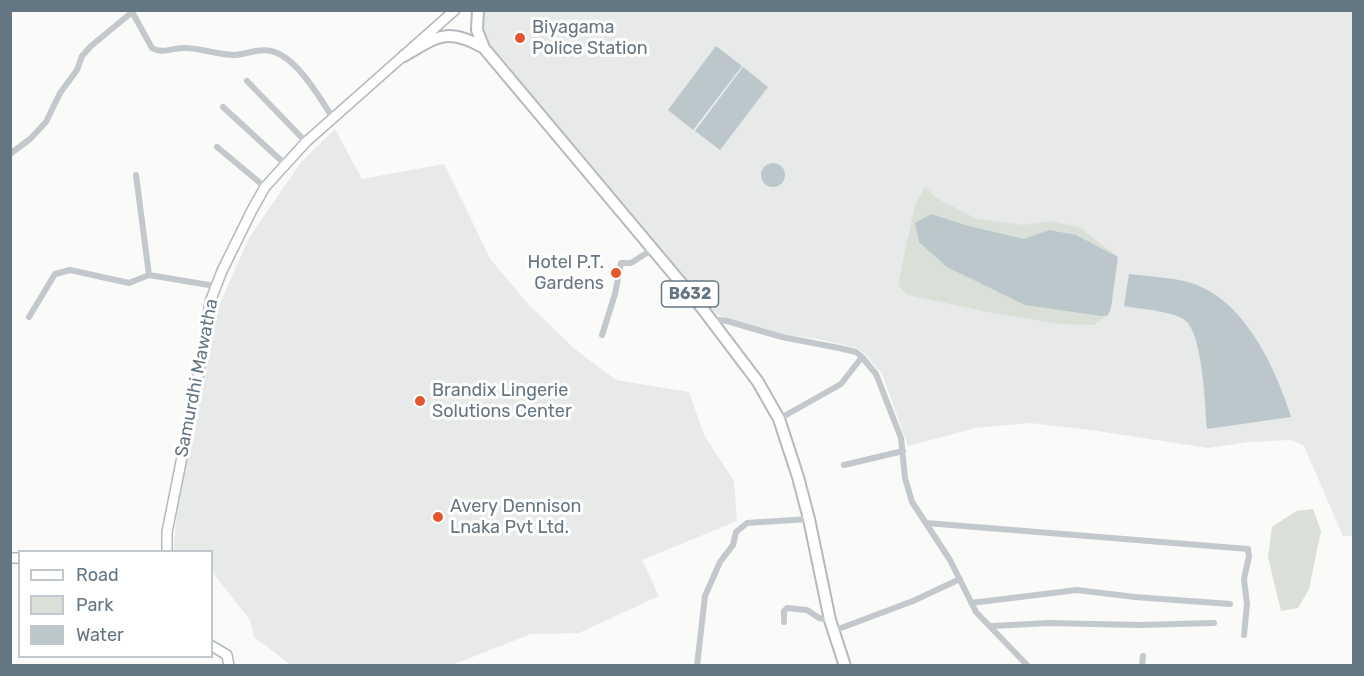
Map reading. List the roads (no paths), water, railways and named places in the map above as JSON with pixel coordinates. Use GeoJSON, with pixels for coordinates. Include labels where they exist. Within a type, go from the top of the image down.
{"type":"FeatureCollection","features":[{"type":"Feature","properties":{"kind":"main road","name":"Samurdhi Mawatha"},"geometry":{"type":"LineString","coordinates":[[165,550],[210,302],[241,229],[265,187],[306,142],[456,10]]}},
{"type":"Feature","properties":{"kind":"main road","name":"B632"},"geometry":{"type":"LineString","coordinates":[[478,10],[477,30],[484,48],[711,319],[758,382],[778,419],[809,519],[830,620],[845,666]]}},
{"type":"Feature","properties":{"kind":"main road","name":"B632"},"geometry":{"type":"LineString","coordinates":[[404,56],[434,38],[466,38],[484,48]]}},
{"type":"Feature","properties":{"kind":"main road"},"geometry":{"type":"LineString","coordinates":[[213,647],[227,655],[229,666]]}},
{"type":"Feature","properties":{"kind":"street"},"geometry":{"type":"LineString","coordinates":[[10,154],[30,139],[46,122],[60,93],[77,70],[82,56],[131,12],[156,51],[184,48],[235,55],[253,50],[270,51],[285,56],[297,68],[333,118]]}},
{"type":"Feature","properties":{"kind":"street"},"geometry":{"type":"LineString","coordinates":[[247,81],[306,142]]}},
{"type":"Feature","properties":{"kind":"street"},"geometry":{"type":"LineString","coordinates":[[223,107],[286,165]]}},
{"type":"Feature","properties":{"kind":"street"},"geometry":{"type":"LineString","coordinates":[[217,147],[265,187]]}},
{"type":"Feature","properties":{"kind":"street"},"geometry":{"type":"LineString","coordinates":[[136,175],[149,275]]}},
{"type":"Feature","properties":{"kind":"street"},"geometry":{"type":"LineString","coordinates":[[602,335],[615,294],[621,263],[631,263],[653,249]]}},
{"type":"Feature","properties":{"kind":"street"},"geometry":{"type":"LineString","coordinates":[[28,317],[55,274],[70,270],[129,283],[149,275],[215,286]]}},
{"type":"Feature","properties":{"kind":"street"},"geometry":{"type":"LineString","coordinates":[[711,319],[727,321],[782,338],[856,352],[862,357],[876,374],[901,438],[907,491],[912,502],[960,579],[971,603],[1028,666]]}},
{"type":"Feature","properties":{"kind":"street"},"geometry":{"type":"LineString","coordinates":[[778,419],[841,384],[862,357]]}},
{"type":"Feature","properties":{"kind":"street"},"geometry":{"type":"LineString","coordinates":[[844,465],[903,451]]}},
{"type":"Feature","properties":{"kind":"street"},"geometry":{"type":"LineString","coordinates":[[697,666],[705,596],[720,562],[733,545],[736,532],[747,524],[809,519]]}},
{"type":"Feature","properties":{"kind":"street"},"geometry":{"type":"LineString","coordinates":[[926,523],[1248,549],[1249,556],[1244,579],[1247,603],[1244,635]]}},
{"type":"Feature","properties":{"kind":"street"},"geometry":{"type":"LineString","coordinates":[[833,631],[913,601],[960,579]]}},
{"type":"Feature","properties":{"kind":"street"},"geometry":{"type":"LineString","coordinates":[[971,603],[1077,590],[1230,604]]}},
{"type":"Feature","properties":{"kind":"street"},"geometry":{"type":"LineString","coordinates":[[784,622],[784,611],[787,608],[807,610],[819,618],[830,620]]}},
{"type":"Feature","properties":{"kind":"street"},"geometry":{"type":"LineString","coordinates":[[991,626],[1049,623],[1140,625],[1214,623]]}},
{"type":"Feature","properties":{"kind":"street"},"geometry":{"type":"LineString","coordinates":[[1142,666],[1143,656]]}},
{"type":"Feature","properties":{"kind":"water"},"geometry":{"type":"Polygon","coordinates":[[[716,46],[742,66],[693,130],[668,110],[716,46]]]}},
{"type":"Feature","properties":{"kind":"water"},"geometry":{"type":"Polygon","coordinates":[[[743,67],[768,87],[720,150],[695,131],[743,67]]]}},
{"type":"Feature","properties":{"kind":"water"},"geometry":{"type":"Polygon","coordinates":[[[773,163],[782,166],[785,175],[782,184],[773,187],[764,184],[761,175],[764,166],[773,163]]]}},
{"type":"Feature","properties":{"kind":"water"},"geometry":{"type":"Polygon","coordinates":[[[931,214],[1024,239],[1049,230],[1076,235],[1118,257],[1108,315],[1101,316],[1025,305],[947,267],[919,242],[915,223],[931,214]]]}},
{"type":"Feature","properties":{"kind":"water"},"geometry":{"type":"Polygon","coordinates":[[[1129,274],[1189,282],[1215,294],[1231,307],[1245,323],[1268,359],[1291,417],[1207,429],[1200,356],[1192,329],[1186,321],[1174,315],[1124,306],[1129,274]]]}},
{"type":"Feature","properties":{"kind":"place","name":"Biyagama Police Station"},"geometry":{"type":"Point","coordinates":[520,38]}},
{"type":"Feature","properties":{"kind":"place","name":"Hotel P.T. Gardens"},"geometry":{"type":"Point","coordinates":[616,273]}},
{"type":"Feature","properties":{"kind":"place","name":"Brandix Lingerie Solutions Center"},"geometry":{"type":"Point","coordinates":[420,401]}},
{"type":"Feature","properties":{"kind":"place","name":"Avery Dennison Lnaka Pvt Ltd."},"geometry":{"type":"Point","coordinates":[438,517]}}]}
